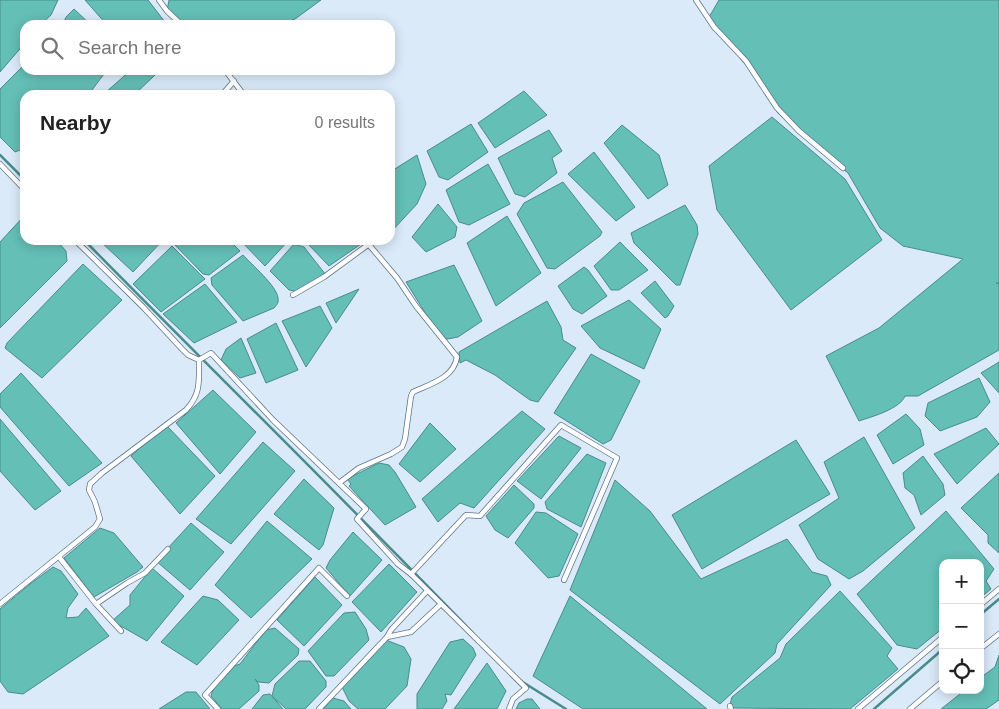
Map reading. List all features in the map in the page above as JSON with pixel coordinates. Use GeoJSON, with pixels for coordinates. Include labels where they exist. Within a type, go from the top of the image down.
{"type":"FeatureCollection","features":[{"type":"Feature","properties":{"kind":"lane"},"geometry":{"type":"LineString","coordinates":[[159,0],[177,20]]}},
{"type":"Feature","properties":{"kind":"lane"},"geometry":{"type":"LineString","coordinates":[[696,0],[714,27],[746,61],[777,108],[799,131],[843,168]]}},
{"type":"Feature","properties":{"kind":"lane"},"geometry":{"type":"LineString","coordinates":[[230,75],[240,90]]}},
{"type":"Feature","properties":{"kind":"lane"},"geometry":{"type":"LineString","coordinates":[[226,90],[234,81]]}},
{"type":"Feature","properties":{"kind":"lane"},"geometry":{"type":"LineString","coordinates":[[0,164],[20,185]]}},
{"type":"Feature","properties":{"kind":"lane"},"geometry":{"type":"LineString","coordinates":[[80,245],[143,307],[182,350],[199,360]]}},
{"type":"Feature","properties":{"kind":"lane"},"geometry":{"type":"LineString","coordinates":[[293,294],[324,277],[363,245]]}},
{"type":"Feature","properties":{"kind":"lane"},"geometry":{"type":"LineString","coordinates":[[339,483],[359,468],[402,447],[405,439],[411,396],[414,392],[447,375],[454,368],[457,357],[370,245]]}},
{"type":"Feature","properties":{"kind":"lane"},"geometry":{"type":"LineString","coordinates":[[199,360],[210,353],[273,420],[366,509],[357,519],[398,564],[411,574],[526,688],[513,700],[509,709]]}},
{"type":"Feature","properties":{"kind":"lane"},"geometry":{"type":"LineString","coordinates":[[0,604],[99,522],[100,519],[95,502],[89,490],[90,484],[186,410],[193,402],[199,385],[199,360]]}},
{"type":"Feature","properties":{"kind":"lane"},"geometry":{"type":"LineString","coordinates":[[411,574],[466,515],[480,516],[561,425],[617,458],[564,580]]}},
{"type":"Feature","properties":{"kind":"lane"},"geometry":{"type":"LineString","coordinates":[[96,604],[127,582],[145,573],[168,549]]}},
{"type":"Feature","properties":{"kind":"lane"},"geometry":{"type":"LineString","coordinates":[[59,557],[96,604],[121,631]]}},
{"type":"Feature","properties":{"kind":"lane"},"geometry":{"type":"LineString","coordinates":[[218,709],[205,695],[319,568],[347,596]]}},
{"type":"Feature","properties":{"kind":"lane"},"geometry":{"type":"LineString","coordinates":[[981,604],[999,589]]}},
{"type":"Feature","properties":{"kind":"lane"},"geometry":{"type":"LineString","coordinates":[[319,709],[387,637],[391,630],[427,591]]}},
{"type":"Feature","properties":{"kind":"lane"},"geometry":{"type":"LineString","coordinates":[[387,637],[411,632],[441,604]]}},
{"type":"Feature","properties":{"kind":"lane"},"geometry":{"type":"LineString","coordinates":[[981,649],[999,634]]}},
{"type":"Feature","properties":{"kind":"lane"},"geometry":{"type":"LineString","coordinates":[[858,709],[939,639]]}},
{"type":"Feature","properties":{"kind":"lane"},"geometry":{"type":"LineString","coordinates":[[910,709],[939,684]]}},
{"type":"Feature","properties":{"kind":"shaded area"},"geometry":{"type":"Polygon","coordinates":[[[0,0],[58,0],[51,15],[46,20],[20,20],[20,49],[0,72],[0,0]]]}},
{"type":"Feature","properties":{"kind":"shaded area"},"geometry":{"type":"Polygon","coordinates":[[[85,0],[148,0],[163,20],[103,20],[85,0]]]}},
{"type":"Feature","properties":{"kind":"shaded area"},"geometry":{"type":"Polygon","coordinates":[[[169,0],[321,0],[293,20],[179,20],[167,11],[169,0]]]}},
{"type":"Feature","properties":{"kind":"shaded area"},"geometry":{"type":"Polygon","coordinates":[[[719,0],[999,0],[999,283],[996,283],[999,284],[999,350],[918,396],[905,396],[902,401],[891,409],[859,421],[826,356],[879,328],[963,259],[903,246],[880,228],[848,173],[818,150],[778,113],[754,75],[708,19],[719,0]]]}},
{"type":"Feature","properties":{"kind":"shaded area"},"geometry":{"type":"Polygon","coordinates":[[[74,9],[86,20],[65,20],[74,9]]]}},
{"type":"Feature","properties":{"kind":"shaded area"},"geometry":{"type":"Polygon","coordinates":[[[20,69],[20,75],[103,75],[92,90],[20,90],[20,150],[15,152],[0,137],[0,89],[20,69]]]}},
{"type":"Feature","properties":{"kind":"shaded area"},"geometry":{"type":"Polygon","coordinates":[[[125,75],[155,75],[139,90],[108,90],[125,75]]]}},
{"type":"Feature","properties":{"kind":"shaded area"},"geometry":{"type":"Polygon","coordinates":[[[524,91],[547,115],[495,148],[478,123],[524,91]]]}},
{"type":"Feature","properties":{"kind":"shaded area"},"geometry":{"type":"Polygon","coordinates":[[[772,117],[845,179],[882,240],[791,310],[717,210],[709,166],[772,117]]]}},
{"type":"Feature","properties":{"kind":"shaded area"},"geometry":{"type":"Polygon","coordinates":[[[471,124],[488,152],[448,180],[439,177],[427,151],[471,124]]]}},
{"type":"Feature","properties":{"kind":"shaded area"},"geometry":{"type":"Polygon","coordinates":[[[622,125],[659,155],[668,185],[648,199],[604,143],[622,125]]]}},
{"type":"Feature","properties":{"kind":"shaded area"},"geometry":{"type":"Polygon","coordinates":[[[549,130],[562,151],[552,158],[557,173],[525,197],[515,194],[498,158],[549,130]]]}},
{"type":"Feature","properties":{"kind":"shaded area"},"geometry":{"type":"Polygon","coordinates":[[[594,152],[635,207],[616,221],[568,174],[594,152]]]}},
{"type":"Feature","properties":{"kind":"shaded area"},"geometry":{"type":"Polygon","coordinates":[[[417,155],[426,184],[417,204],[395,228],[395,169],[417,155]]]}},
{"type":"Feature","properties":{"kind":"shaded area"},"geometry":{"type":"Polygon","coordinates":[[[488,164],[510,204],[469,225],[459,222],[446,190],[488,164]]]}},
{"type":"Feature","properties":{"kind":"shaded area"},"geometry":{"type":"Polygon","coordinates":[[[563,182],[602,232],[600,236],[555,269],[547,268],[517,214],[524,203],[563,182]]]}},
{"type":"Feature","properties":{"kind":"shaded area"},"geometry":{"type":"Polygon","coordinates":[[[438,204],[457,227],[455,237],[426,252],[412,237],[438,204]]]}},
{"type":"Feature","properties":{"kind":"shaded area"},"geometry":{"type":"Polygon","coordinates":[[[685,205],[697,225],[698,234],[680,285],[676,285],[634,243],[631,233],[685,205]]]}},
{"type":"Feature","properties":{"kind":"shaded area"},"geometry":{"type":"Polygon","coordinates":[[[507,216],[541,273],[496,306],[467,243],[507,216]]]}},
{"type":"Feature","properties":{"kind":"shaded area"},"geometry":{"type":"Polygon","coordinates":[[[20,220],[20,245],[61,245],[66,251],[67,261],[0,328],[0,242],[20,220]]]}},
{"type":"Feature","properties":{"kind":"shaded area"},"geometry":{"type":"Polygon","coordinates":[[[620,242],[648,270],[619,290],[611,290],[594,266],[620,242]]]}},
{"type":"Feature","properties":{"kind":"shaded area"},"geometry":{"type":"Polygon","coordinates":[[[104,245],[158,245],[133,272],[104,245]]]}},
{"type":"Feature","properties":{"kind":"shaded area"},"geometry":{"type":"Polygon","coordinates":[[[175,245],[234,245],[240,251],[209,275],[203,274],[175,245]]]}},
{"type":"Feature","properties":{"kind":"shaded area"},"geometry":{"type":"Polygon","coordinates":[[[245,245],[284,245],[265,266],[245,245]]]}},
{"type":"Feature","properties":{"kind":"shaded area"},"geometry":{"type":"Polygon","coordinates":[[[293,245],[297,245],[304,247],[326,275],[299,292],[289,290],[270,271],[293,245]]]}},
{"type":"Feature","properties":{"kind":"shaded area"},"geometry":{"type":"Polygon","coordinates":[[[309,245],[360,245],[329,266],[309,245]]]}},
{"type":"Feature","properties":{"kind":"shaded area"},"geometry":{"type":"Polygon","coordinates":[[[172,246],[205,279],[161,312],[133,284],[172,246]]]}},
{"type":"Feature","properties":{"kind":"shaded area"},"geometry":{"type":"Polygon","coordinates":[[[243,255],[269,281],[277,293],[278,299],[274,308],[243,321],[212,285],[211,278],[243,255]]]}},
{"type":"Feature","properties":{"kind":"shaded area"},"geometry":{"type":"Polygon","coordinates":[[[83,264],[122,300],[42,378],[5,348],[7,343],[83,264]]]}},
{"type":"Feature","properties":{"kind":"shaded area"},"geometry":{"type":"Polygon","coordinates":[[[454,265],[482,321],[458,337],[442,340],[406,282],[454,265]]]}},
{"type":"Feature","properties":{"kind":"shaded area"},"geometry":{"type":"Polygon","coordinates":[[[584,267],[607,296],[582,314],[573,309],[558,286],[584,267]]]}},
{"type":"Feature","properties":{"kind":"shaded area"},"geometry":{"type":"Polygon","coordinates":[[[655,281],[674,306],[665,318],[641,293],[655,281]]]}},
{"type":"Feature","properties":{"kind":"shaded area"},"geometry":{"type":"Polygon","coordinates":[[[205,284],[237,322],[194,343],[163,314],[205,284]]]}},
{"type":"Feature","properties":{"kind":"shaded area"},"geometry":{"type":"Polygon","coordinates":[[[359,289],[336,323],[326,303],[359,289]]]}},
{"type":"Feature","properties":{"kind":"shaded area"},"geometry":{"type":"Polygon","coordinates":[[[629,300],[661,329],[644,369],[600,348],[581,326],[629,300]]]}},
{"type":"Feature","properties":{"kind":"shaded area"},"geometry":{"type":"Polygon","coordinates":[[[547,301],[561,327],[563,340],[576,348],[538,402],[530,400],[495,375],[466,360],[460,363],[459,352],[547,301]]]}},
{"type":"Feature","properties":{"kind":"shaded area"},"geometry":{"type":"Polygon","coordinates":[[[320,306],[332,328],[306,367],[282,321],[320,306]]]}},
{"type":"Feature","properties":{"kind":"shaded area"},"geometry":{"type":"Polygon","coordinates":[[[276,323],[298,370],[266,383],[247,339],[276,323]]]}},
{"type":"Feature","properties":{"kind":"shaded area"},"geometry":{"type":"Polygon","coordinates":[[[241,338],[256,373],[240,378],[221,360],[226,349],[241,338]]]}},
{"type":"Feature","properties":{"kind":"shaded area"},"geometry":{"type":"Polygon","coordinates":[[[591,354],[640,381],[611,440],[603,444],[554,413],[591,354]]]}},
{"type":"Feature","properties":{"kind":"shaded area"},"geometry":{"type":"Polygon","coordinates":[[[999,362],[999,393],[981,373],[999,362]]]}},
{"type":"Feature","properties":{"kind":"shaded area"},"geometry":{"type":"Polygon","coordinates":[[[21,373],[102,463],[69,486],[0,407],[0,394],[21,373]]]}},
{"type":"Feature","properties":{"kind":"shaded area"},"geometry":{"type":"Polygon","coordinates":[[[979,378],[990,402],[977,417],[940,431],[925,416],[928,403],[979,378]]]}},
{"type":"Feature","properties":{"kind":"shaded area"},"geometry":{"type":"Polygon","coordinates":[[[213,390],[256,432],[220,474],[176,423],[213,390]]]}},
{"type":"Feature","properties":{"kind":"shaded area"},"geometry":{"type":"Polygon","coordinates":[[[522,411],[545,429],[474,508],[460,503],[438,522],[422,499],[522,411]]]}},
{"type":"Feature","properties":{"kind":"shaded area"},"geometry":{"type":"Polygon","coordinates":[[[906,414],[920,429],[924,445],[893,464],[877,435],[906,414]]]}},
{"type":"Feature","properties":{"kind":"shaded area"},"geometry":{"type":"Polygon","coordinates":[[[0,419],[61,491],[35,510],[0,471],[0,419]]]}},
{"type":"Feature","properties":{"kind":"shaded area"},"geometry":{"type":"Polygon","coordinates":[[[430,423],[456,449],[420,482],[399,464],[430,423]]]}},
{"type":"Feature","properties":{"kind":"shaded area"},"geometry":{"type":"Polygon","coordinates":[[[166,425],[215,476],[180,514],[131,456],[166,425]]]}},
{"type":"Feature","properties":{"kind":"shaded area"},"geometry":{"type":"Polygon","coordinates":[[[986,428],[999,444],[957,484],[934,454],[986,428]]]}},
{"type":"Feature","properties":{"kind":"shaded area"},"geometry":{"type":"Polygon","coordinates":[[[559,436],[581,448],[541,499],[517,481],[559,436]]]}},
{"type":"Feature","properties":{"kind":"shaded area"},"geometry":{"type":"Polygon","coordinates":[[[864,437],[915,528],[863,571],[849,579],[818,559],[799,525],[839,498],[824,462],[864,437]]]}},
{"type":"Feature","properties":{"kind":"shaded area"},"geometry":{"type":"Polygon","coordinates":[[[796,440],[830,494],[702,569],[672,515],[796,440]]]}},
{"type":"Feature","properties":{"kind":"shaded area"},"geometry":{"type":"Polygon","coordinates":[[[263,442],[295,471],[231,544],[196,519],[263,442]]]}},
{"type":"Feature","properties":{"kind":"shaded area"},"geometry":{"type":"Polygon","coordinates":[[[587,454],[606,463],[581,527],[547,509],[545,502],[587,454]]]}},
{"type":"Feature","properties":{"kind":"shaded area"},"geometry":{"type":"Polygon","coordinates":[[[923,456],[943,484],[945,495],[921,515],[914,495],[905,488],[903,473],[923,456]]]}},
{"type":"Feature","properties":{"kind":"shaded area"},"geometry":{"type":"Polygon","coordinates":[[[379,463],[389,465],[395,472],[416,507],[385,525],[349,486],[351,484],[347,479],[379,463]]]}},
{"type":"Feature","properties":{"kind":"shaded area"},"geometry":{"type":"Polygon","coordinates":[[[999,473],[999,553],[988,543],[988,535],[961,508],[999,473]]]}},
{"type":"Feature","properties":{"kind":"shaded area"},"geometry":{"type":"Polygon","coordinates":[[[304,479],[334,508],[323,545],[319,550],[274,514],[304,479]]]}},
{"type":"Feature","properties":{"kind":"shaded area"},"geometry":{"type":"Polygon","coordinates":[[[615,480],[650,511],[701,579],[787,539],[812,572],[827,576],[831,585],[777,644],[775,653],[720,704],[570,590],[615,480]]]}},
{"type":"Feature","properties":{"kind":"shaded area"},"geometry":{"type":"Polygon","coordinates":[[[514,485],[534,504],[534,508],[508,538],[495,530],[486,516],[514,485]]]}},
{"type":"Feature","properties":{"kind":"shaded area"},"geometry":{"type":"Polygon","coordinates":[[[946,511],[994,569],[986,581],[991,589],[984,595],[984,559],[939,559],[939,631],[917,649],[897,645],[857,594],[946,511]]]}},
{"type":"Feature","properties":{"kind":"shaded area"},"geometry":{"type":"Polygon","coordinates":[[[536,512],[546,513],[578,534],[559,576],[548,578],[515,543],[536,512]]]}},
{"type":"Feature","properties":{"kind":"shaded area"},"geometry":{"type":"Polygon","coordinates":[[[267,521],[312,559],[251,618],[215,585],[267,521]]]}},
{"type":"Feature","properties":{"kind":"shaded area"},"geometry":{"type":"Polygon","coordinates":[[[191,523],[224,552],[190,590],[156,561],[191,523]]]}},
{"type":"Feature","properties":{"kind":"shaded area"},"geometry":{"type":"Polygon","coordinates":[[[100,528],[114,533],[143,567],[94,597],[64,558],[100,528]]]}},
{"type":"Feature","properties":{"kind":"shaded area"},"geometry":{"type":"Polygon","coordinates":[[[353,532],[382,560],[350,596],[326,568],[330,560],[353,532]]]}},
{"type":"Feature","properties":{"kind":"shaded area"},"geometry":{"type":"Polygon","coordinates":[[[389,564],[417,592],[381,632],[352,602],[389,564]]]}},
{"type":"Feature","properties":{"kind":"shaded area"},"geometry":{"type":"Polygon","coordinates":[[[53,567],[61,571],[78,594],[68,608],[66,618],[78,617],[86,608],[109,636],[23,694],[8,692],[0,681],[0,609],[53,567]]]}},
{"type":"Feature","properties":{"kind":"shaded area"},"geometry":{"type":"Polygon","coordinates":[[[152,568],[184,596],[147,641],[112,621],[130,605],[130,595],[152,568]]]}},
{"type":"Feature","properties":{"kind":"shaded area"},"geometry":{"type":"Polygon","coordinates":[[[315,577],[342,605],[304,646],[277,620],[315,577]]]}},
{"type":"Feature","properties":{"kind":"shaded area"},"geometry":{"type":"Polygon","coordinates":[[[840,591],[892,648],[887,656],[898,669],[850,709],[729,708],[732,697],[780,658],[786,644],[840,591]]]}},
{"type":"Feature","properties":{"kind":"shaded area"},"geometry":{"type":"Polygon","coordinates":[[[203,596],[218,600],[239,620],[197,665],[161,642],[203,596]]]}},
{"type":"Feature","properties":{"kind":"shaded area"},"geometry":{"type":"Polygon","coordinates":[[[570,596],[707,709],[583,709],[533,676],[570,596]]]}},
{"type":"Feature","properties":{"kind":"shaded area"},"geometry":{"type":"Polygon","coordinates":[[[355,612],[366,629],[369,640],[334,676],[326,676],[308,651],[344,613],[355,612]]]}},
{"type":"Feature","properties":{"kind":"shaded area"},"geometry":{"type":"Polygon","coordinates":[[[275,628],[299,649],[298,655],[269,683],[258,682],[255,679],[259,685],[259,691],[239,709],[222,709],[211,696],[218,681],[226,672],[240,664],[266,630],[275,628]]]}},
{"type":"Feature","properties":{"kind":"shaded area"},"geometry":{"type":"Polygon","coordinates":[[[463,639],[473,648],[476,655],[451,695],[445,694],[447,701],[442,709],[417,709],[417,694],[450,642],[463,639]]]}},
{"type":"Feature","properties":{"kind":"shaded area"},"geometry":{"type":"Polygon","coordinates":[[[386,640],[404,647],[411,659],[407,686],[385,709],[358,709],[349,701],[342,687],[386,640]]]}},
{"type":"Feature","properties":{"kind":"shaded area"},"geometry":{"type":"Polygon","coordinates":[[[999,655],[999,700],[986,709],[941,709],[960,694],[984,694],[984,675],[995,667],[999,655]]]}},
{"type":"Feature","properties":{"kind":"shaded area"},"geometry":{"type":"Polygon","coordinates":[[[299,661],[310,661],[326,681],[326,687],[305,709],[286,709],[272,696],[275,684],[299,661]]]}},
{"type":"Feature","properties":{"kind":"shaded area"},"geometry":{"type":"Polygon","coordinates":[[[487,663],[506,691],[497,709],[454,709],[487,663]]]}},
{"type":"Feature","properties":{"kind":"shaded area"},"geometry":{"type":"Polygon","coordinates":[[[186,692],[196,692],[210,709],[159,709],[186,692]]]}},
{"type":"Feature","properties":{"kind":"shaded area"},"geometry":{"type":"Polygon","coordinates":[[[270,694],[283,709],[252,709],[263,695],[270,694]]]}},
{"type":"Feature","properties":{"kind":"shaded area"},"geometry":{"type":"Polygon","coordinates":[[[333,698],[344,701],[351,709],[323,709],[333,698]]]}},
{"type":"Feature","properties":{"kind":"shaded area"},"geometry":{"type":"Polygon","coordinates":[[[532,699],[540,709],[516,709],[519,703],[532,699]]]}},
{"type":"Feature","properties":{"kind":"waterway"},"geometry":{"type":"LineString","coordinates":[[0,155],[20,175]]}},
{"type":"Feature","properties":{"kind":"waterway"},"geometry":{"type":"LineString","coordinates":[[89,245],[473,633]]}},
{"type":"Feature","properties":{"kind":"waterway"},"geometry":{"type":"LineString","coordinates":[[984,612],[999,599]]}},
{"type":"Feature","properties":{"kind":"waterway"},"geometry":{"type":"LineString","coordinates":[[874,709],[939,652]]}},
{"type":"Feature","properties":{"kind":"waterway"},"geometry":{"type":"LineString","coordinates":[[521,681],[566,709]]}}]}
